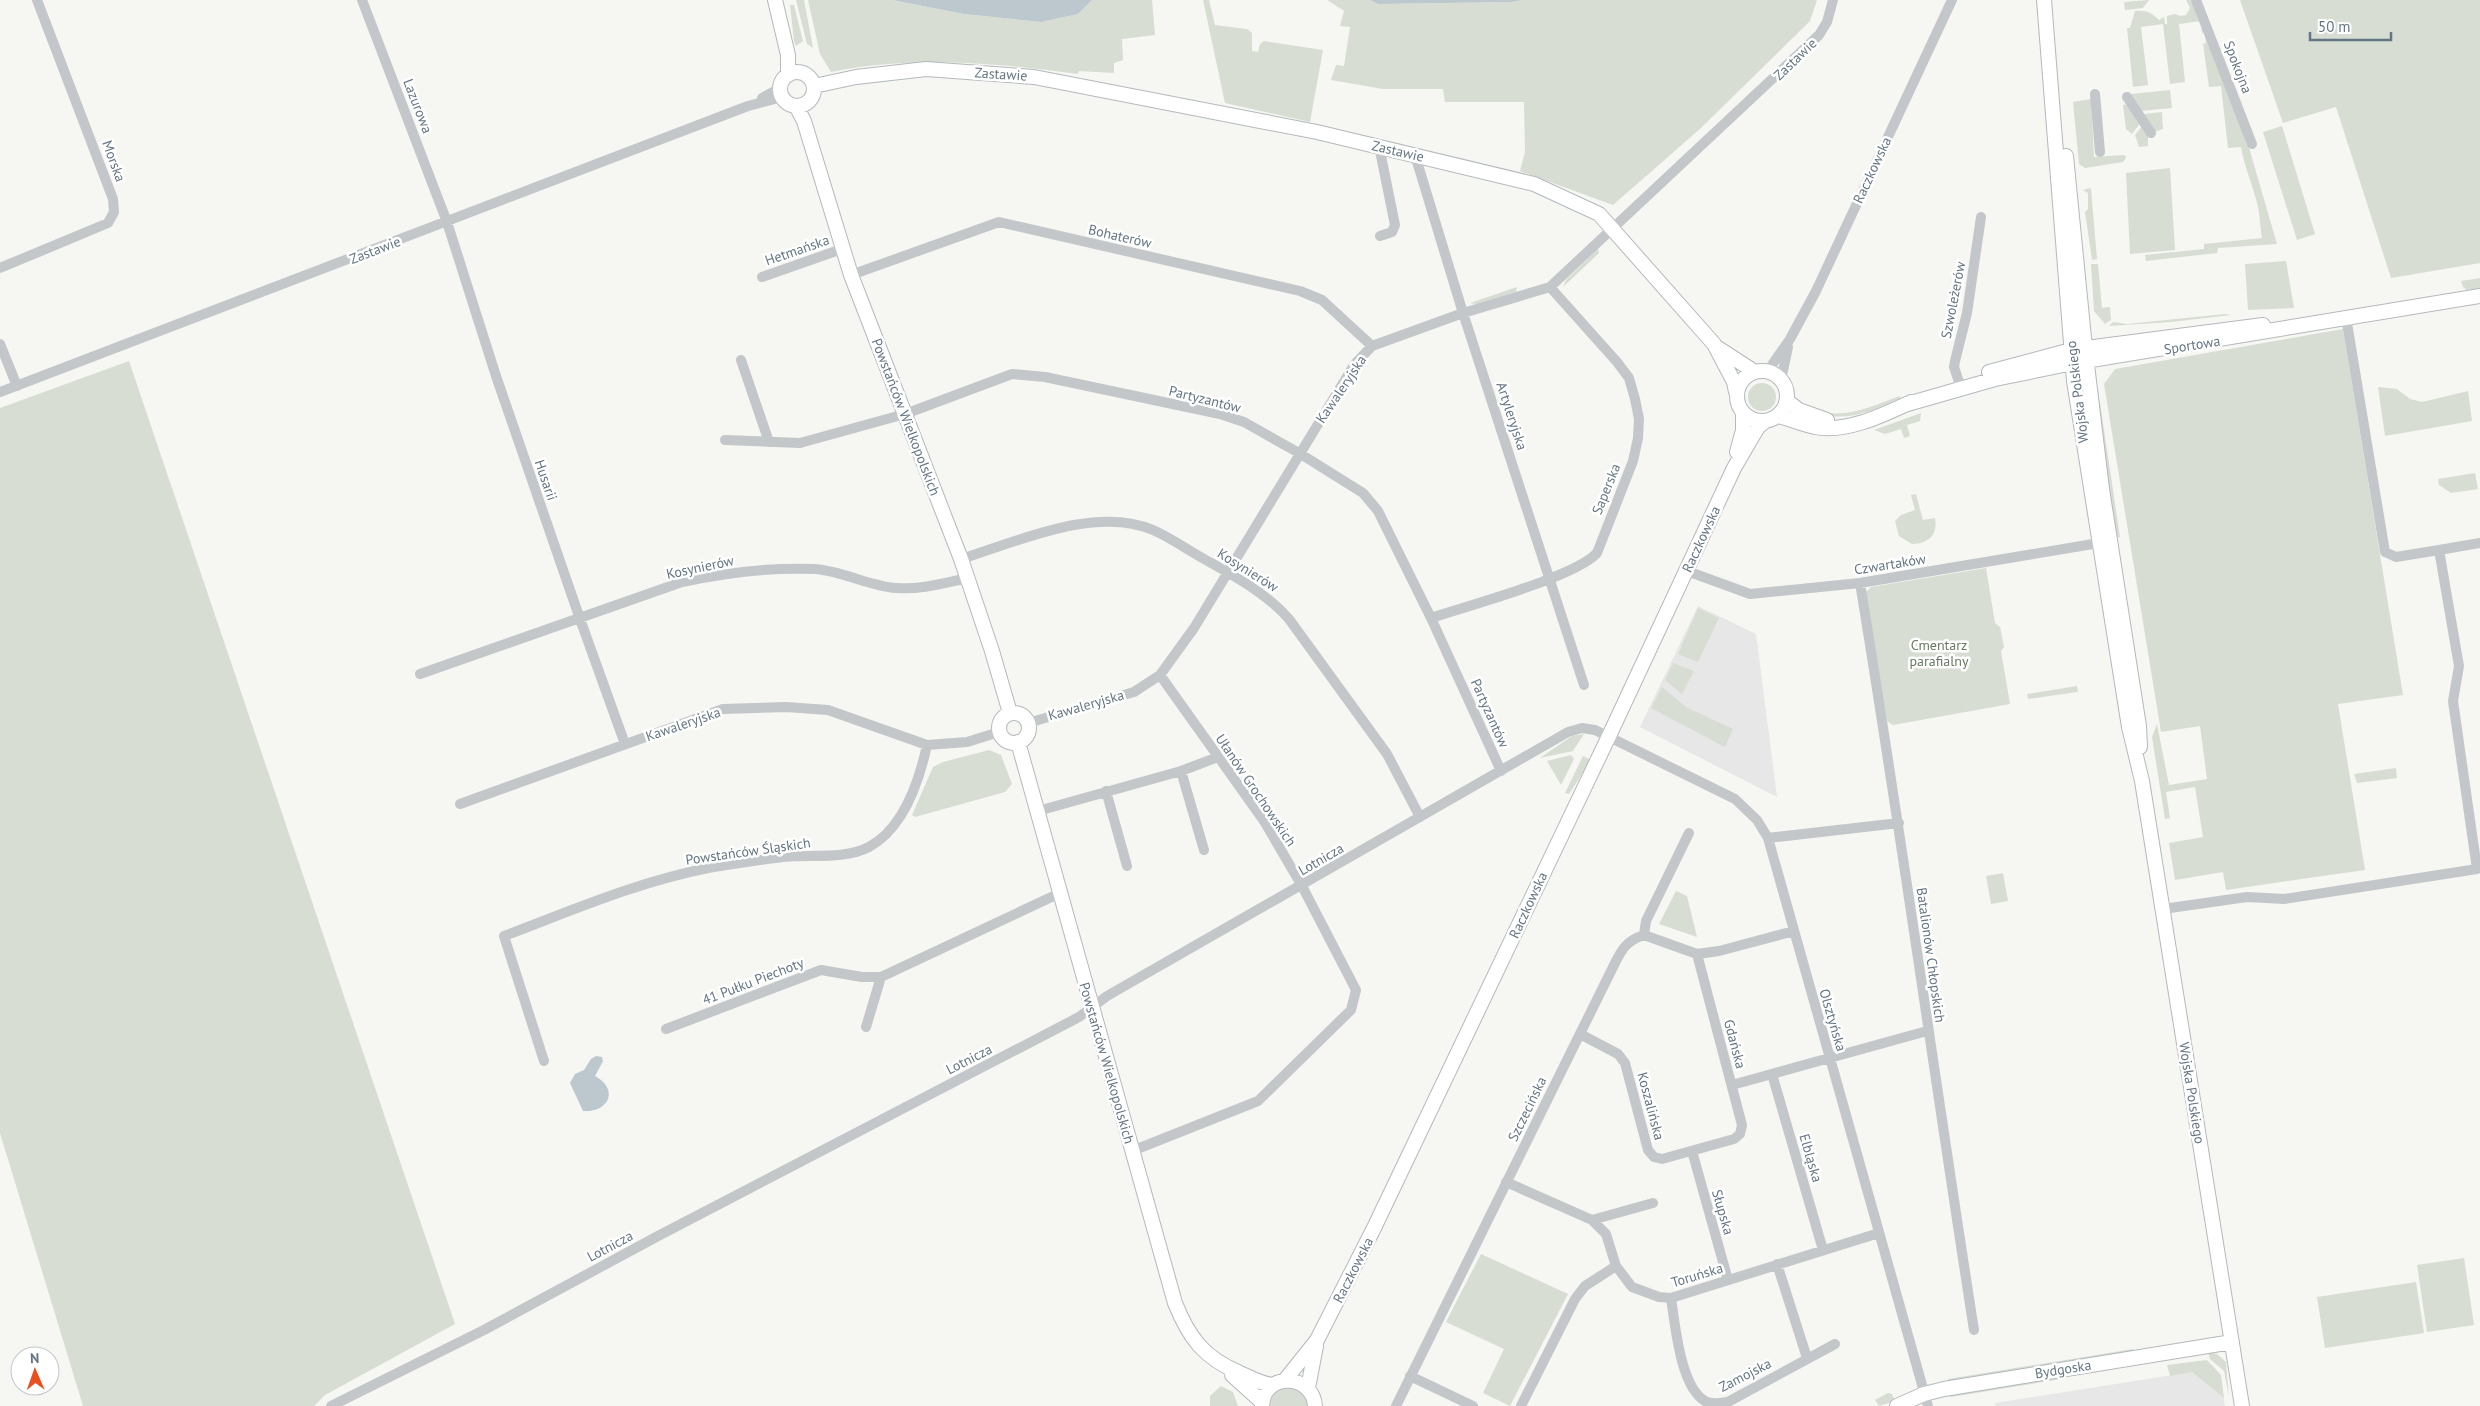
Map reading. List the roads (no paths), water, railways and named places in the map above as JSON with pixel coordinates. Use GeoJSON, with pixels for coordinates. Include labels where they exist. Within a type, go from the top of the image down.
{"type":"FeatureCollection","features":[{"type":"Feature","properties":{"kind":"street","name":"Morska"},"geometry":{"type":"LineString","coordinates":[[0,268],[108,223],[114,212],[113,199],[107,182],[37,0]]}},
{"type":"Feature","properties":{"kind":"street","name":"Lazurowa"},"geometry":{"type":"LineString","coordinates":[[362,0],[447,222]]}},
{"type":"Feature","properties":{"kind":"street"},"geometry":{"type":"LineString","coordinates":[[775,0],[794,74],[813,83],[812,97],[802,104],[788,104],[781,92],[794,74]]}},
{"type":"Feature","properties":{"kind":"street","name":"Zastawie"},"geometry":{"type":"LineString","coordinates":[[813,83],[926,69],[1034,77],[1102,88],[1379,146],[1534,184],[1600,214],[1612,228],[1819,35],[1827,22],[1833,0]]}},
{"type":"Feature","properties":{"kind":"street","name":"Raczkowska"},"geometry":{"type":"LineString","coordinates":[[1761,372],[1790,339],[1816,291],[1952,0]]}},
{"type":"Feature","properties":{"kind":"street","name":"Wojska Polskiego"},"geometry":{"type":"LineString","coordinates":[[2044,0],[2099,544],[2129,727],[2142,781],[2242,1406]]}},
{"type":"Feature","properties":{"kind":"street","name":"Wojska Polskiego"},"geometry":{"type":"LineString","coordinates":[[2053,0],[2079,356],[2139,726],[2142,781]]}},
{"type":"Feature","properties":{"kind":"street","name":"Spokojna"},"geometry":{"type":"LineString","coordinates":[[2196,0],[2252,144]]}},
{"type":"Feature","properties":{"kind":"street","name":"Zastawie"},"geometry":{"type":"LineString","coordinates":[[0,392],[447,222],[781,92]]}},
{"type":"Feature","properties":{"kind":"street"},"geometry":{"type":"LineString","coordinates":[[2095,94],[2100,152]]}},
{"type":"Feature","properties":{"kind":"street"},"geometry":{"type":"LineString","coordinates":[[2127,97],[2151,133]]}},
{"type":"Feature","properties":{"kind":"street","name":"Powstańców Wielkopolskich"},"geometry":{"type":"LineString","coordinates":[[802,104],[804,121],[842,249],[968,578],[1010,713]]}},
{"type":"Feature","properties":{"kind":"street"},"geometry":{"type":"LineString","coordinates":[[1379,146],[1395,225],[1392,232],[1380,236]]}},
{"type":"Feature","properties":{"kind":"street","name":"Artyleryjska"},"geometry":{"type":"LineString","coordinates":[[1415,155],[1463,313],[1551,578],[1584,685]]}},
{"type":"Feature","properties":{"kind":"street","name":"Szwoleżerów"},"geometry":{"type":"LineString","coordinates":[[1960,385],[1954,361],[1967,313],[1981,216]]}},
{"type":"Feature","properties":{"kind":"street","name":"Husarii"},"geometry":{"type":"LineString","coordinates":[[447,222],[496,376],[625,744]]}},
{"type":"Feature","properties":{"kind":"street","name":"Bohaterów"},"geometry":{"type":"LineString","coordinates":[[851,275],[999,222],[1300,291],[1322,300],[1372,346]]}},
{"type":"Feature","properties":{"kind":"street"},"geometry":{"type":"LineString","coordinates":[[1612,228],[1714,344],[1734,382],[1736,400],[1743,414],[1749,419],[1764,422],[1778,416],[1787,401],[1785,386],[1781,380],[1761,372],[1714,344]]}},
{"type":"Feature","properties":{"kind":"street","name":"Kawaleryjska"},"geometry":{"type":"LineString","coordinates":[[1028,722],[1134,692],[1160,675],[1194,628],[1354,365],[1372,346],[1463,313],[1550,287],[1612,228]]}},
{"type":"Feature","properties":{"kind":"street","name":"Hetmańska"},"geometry":{"type":"LineString","coordinates":[[762,278],[842,249]]}},
{"type":"Feature","properties":{"kind":"street","name":"Saperska"},"geometry":{"type":"LineString","coordinates":[[1431,618],[1551,578],[1590,560],[1597,553],[1633,461],[1638,438],[1639,419],[1629,378],[1550,287]]}},
{"type":"Feature","properties":{"kind":"street","name":"Sportowa"},"geometry":{"type":"LineString","coordinates":[[1778,416],[1816,427],[1835,428],[1859,423],[1960,385],[1995,379],[2079,356],[2245,326],[2310,322],[2480,296]]}},
{"type":"Feature","properties":{"kind":"street"},"geometry":{"type":"LineString","coordinates":[[2346,317],[2385,552],[2396,557],[2480,543]]}},
{"type":"Feature","properties":{"kind":"street","name":"Raczkowska"},"geometry":{"type":"LineString","coordinates":[[1781,380],[1790,339]]}},
{"type":"Feature","properties":{"kind":"street"},"geometry":{"type":"LineString","coordinates":[[0,344],[17,386]]}},
{"type":"Feature","properties":{"kind":"street"},"geometry":{"type":"LineString","coordinates":[[741,360],[769,442]]}},
{"type":"Feature","properties":{"kind":"street"},"geometry":{"type":"LineString","coordinates":[[1736,392],[1743,379],[1761,372]]}},
{"type":"Feature","properties":{"kind":"street","name":"Partyzantów"},"geometry":{"type":"LineString","coordinates":[[725,440],[800,443],[905,414],[1012,374],[1028,374],[1220,414],[1244,422],[1299,453],[1363,493],[1378,511],[1431,618],[1501,771]]}},
{"type":"Feature","properties":{"kind":"street"},"geometry":{"type":"LineString","coordinates":[[1787,401],[1799,410],[1816,417],[1849,425]]}},
{"type":"Feature","properties":{"kind":"street","name":"Raczkowska"},"geometry":{"type":"LineString","coordinates":[[1734,468],[1743,430],[1743,414]]}},
{"type":"Feature","properties":{"kind":"street","name":"Raczkowska"},"geometry":{"type":"LineString","coordinates":[[1262,1404],[1264,1395],[1279,1382],[1317,1340],[1374,1228],[1609,736],[1734,468],[1758,427],[1764,422]]}},
{"type":"Feature","properties":{"kind":"street","name":"Kosynierów"},"geometry":{"type":"LineString","coordinates":[[961,559],[1078,523],[1105,521],[1131,524],[1152,530],[1228,572],[1273,601],[1289,619],[1387,754],[1420,817]]}},
{"type":"Feature","properties":{"kind":"street","name":"Czwartaków"},"geometry":{"type":"LineString","coordinates":[[1687,571],[1750,594],[1860,584],[2099,544]]}},
{"type":"Feature","properties":{"kind":"street"},"geometry":{"type":"LineString","coordinates":[[2163,909],[2247,897],[2284,899],[2477,869],[2452,701],[2459,666],[2439,550]]}},
{"type":"Feature","properties":{"kind":"street","name":"Kosynierów"},"geometry":{"type":"LineString","coordinates":[[420,674],[682,582],[747,571],[815,569],[844,574],[894,588],[918,588],[968,578]]}},
{"type":"Feature","properties":{"kind":"street","name":"Batalionów Chłopskich"},"geometry":{"type":"LineString","coordinates":[[1860,584],[1899,823],[1927,1031],[1974,1330]]}},
{"type":"Feature","properties":{"kind":"street","name":"Ułanów Grochowskich"},"geometry":{"type":"LineString","coordinates":[[1132,1151],[1258,1101],[1351,1010],[1356,990],[1302,886],[1264,821],[1160,675]]}},
{"type":"Feature","properties":{"kind":"street","name":"Kawaleryjska"},"geometry":{"type":"LineString","coordinates":[[460,804],[723,709],[786,706],[828,710],[927,745],[967,742],[1000,732]]}},
{"type":"Feature","properties":{"kind":"street"},"geometry":{"type":"LineString","coordinates":[[1010,713],[1021,715],[1028,722],[1028,732],[1018,742],[1005,740],[1000,732],[1001,720],[1010,713]]}},
{"type":"Feature","properties":{"kind":"street","name":"Lotnicza"},"geometry":{"type":"LineString","coordinates":[[332,1406],[484,1330],[1092,1008],[1107,996],[1576,730],[1582,728],[1594,730],[1609,736]]}},
{"type":"Feature","properties":{"kind":"street","name":"Olsztyńska"},"geometry":{"type":"LineString","coordinates":[[1609,736],[1735,798],[1747,808],[1768,838],[1926,1400]]}},
{"type":"Feature","properties":{"kind":"street","name":"Powstańców Wielkopolskich"},"geometry":{"type":"LineString","coordinates":[[1018,742],[1166,1272],[1181,1317],[1198,1345],[1212,1359],[1225,1367],[1263,1384],[1294,1380],[1308,1388]]}},
{"type":"Feature","properties":{"kind":"street","name":"Powstańców Śląskich"},"geometry":{"type":"LineString","coordinates":[[544,1061],[504,936],[626,889],[670,877],[783,857],[844,854],[868,848],[885,836],[898,821],[924,763],[927,745]]}},
{"type":"Feature","properties":{"kind":"street"},"geometry":{"type":"LineString","coordinates":[[1038,811],[1181,771],[1218,757]]}},
{"type":"Feature","properties":{"kind":"street"},"geometry":{"type":"LineString","coordinates":[[1181,771],[1204,850]]}},
{"type":"Feature","properties":{"kind":"street"},"geometry":{"type":"LineString","coordinates":[[1106,791],[1127,866]]}},
{"type":"Feature","properties":{"kind":"street"},"geometry":{"type":"LineString","coordinates":[[1768,838],[1899,823]]}},
{"type":"Feature","properties":{"kind":"street"},"geometry":{"type":"LineString","coordinates":[[1689,833],[1646,921],[1644,935],[1697,954],[1719,951],[1794,931]]}},
{"type":"Feature","properties":{"kind":"street","name":"41 Pułku Piechoty"},"geometry":{"type":"LineString","coordinates":[[666,1029],[821,970],[862,977],[882,977],[1060,893]]}},
{"type":"Feature","properties":{"kind":"street","name":"Szczecińska"},"geometry":{"type":"LineString","coordinates":[[1396,1406],[1624,945],[1632,939],[1644,935]]}},
{"type":"Feature","properties":{"kind":"street","name":"Gdańska"},"geometry":{"type":"LineString","coordinates":[[1697,954],[1742,1125],[1740,1134],[1734,1139]]}},
{"type":"Feature","properties":{"kind":"street"},"geometry":{"type":"LineString","coordinates":[[866,1027],[882,977]]}},
{"type":"Feature","properties":{"kind":"street"},"geometry":{"type":"LineString","coordinates":[[1732,1085],[1927,1031]]}},
{"type":"Feature","properties":{"kind":"street","name":"Koszalińska"},"geometry":{"type":"LineString","coordinates":[[1580,1034],[1618,1054],[1625,1063],[1648,1150],[1654,1157],[1662,1159],[1734,1139]]}},
{"type":"Feature","properties":{"kind":"street","name":"Elbląska"},"geometry":{"type":"LineString","coordinates":[[1772,1074],[1823,1250]]}},
{"type":"Feature","properties":{"kind":"street","name":"Słupska"},"geometry":{"type":"LineString","coordinates":[[1692,1151],[1728,1280]]}},
{"type":"Feature","properties":{"kind":"street","name":"Toruńska"},"geometry":{"type":"LineString","coordinates":[[1506,1182],[1592,1220],[1606,1234],[1616,1266],[1632,1287],[1659,1297],[1671,1298],[1879,1233]]}},
{"type":"Feature","properties":{"kind":"street"},"geometry":{"type":"LineString","coordinates":[[1592,1220],[1653,1202]]}},
{"type":"Feature","properties":{"kind":"street"},"geometry":{"type":"LineString","coordinates":[[1777,1264],[1807,1358],[1834,1344]]}},
{"type":"Feature","properties":{"kind":"street"},"geometry":{"type":"LineString","coordinates":[[1521,1406],[1575,1299],[1585,1286],[1616,1266]]}},
{"type":"Feature","properties":{"kind":"street","name":"Zamojska"},"geometry":{"type":"LineString","coordinates":[[1671,1298],[1678,1343],[1686,1372],[1693,1388],[1705,1402],[1716,1404],[1728,1402],[1807,1358]]}},
{"type":"Feature","properties":{"kind":"street","name":"Raczkowska"},"geometry":{"type":"LineString","coordinates":[[1308,1388],[1317,1340]]}},
{"type":"Feature","properties":{"kind":"street","name":"Bydgoska"},"geometry":{"type":"LineString","coordinates":[[1897,1406],[2232,1342]]}},
{"type":"Feature","properties":{"kind":"street","name":"Powstańców Wielkopolskich"},"geometry":{"type":"LineString","coordinates":[[1225,1367],[1262,1404]]}},
{"type":"Feature","properties":{"kind":"street"},"geometry":{"type":"LineString","coordinates":[[1410,1376],[1473,1406]]}},
{"type":"Feature","properties":{"kind":"street"},"geometry":{"type":"LineString","coordinates":[[1308,1388],[1317,1405]]}},
{"type":"Feature","properties":{"kind":"park label","name":"Cmentarz parafialny"},"geometry":{"type":"Point","coordinates":[1939,654]}}]}
